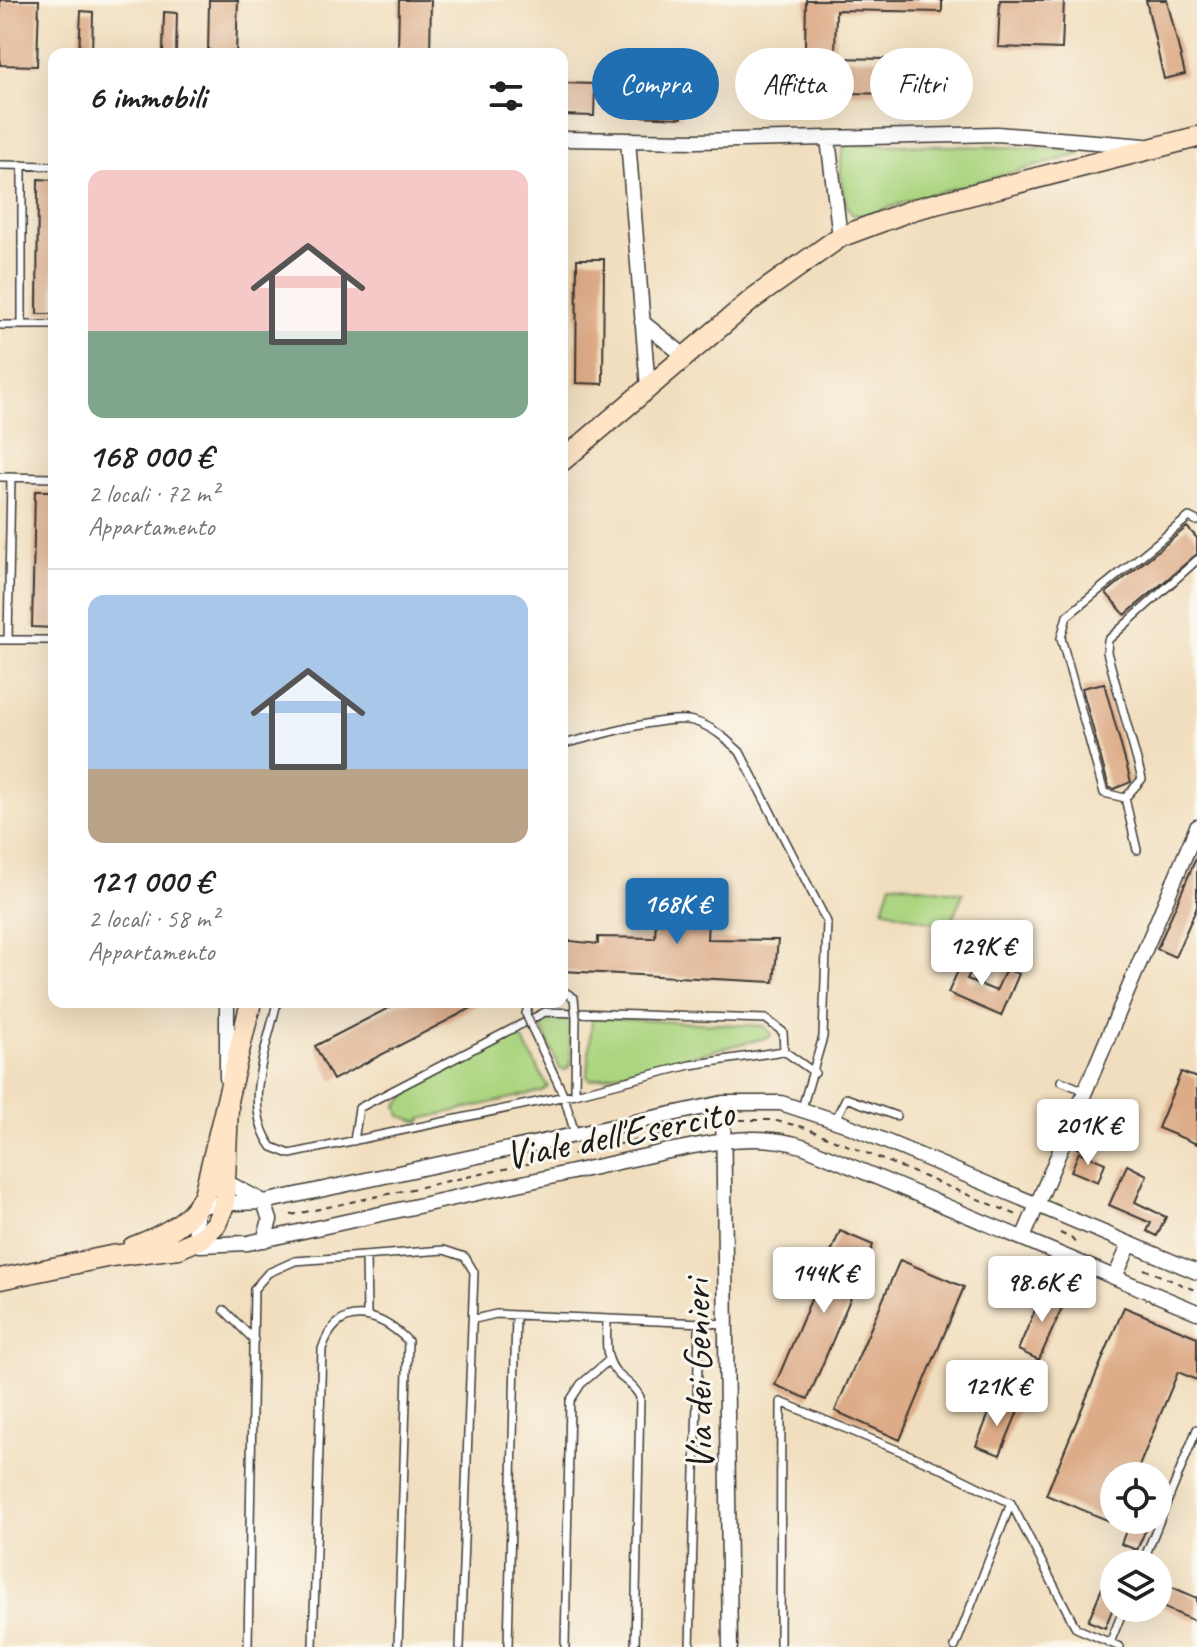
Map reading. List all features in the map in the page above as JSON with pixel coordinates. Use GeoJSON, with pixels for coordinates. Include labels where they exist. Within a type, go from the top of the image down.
{"type":"FeatureCollection","features":[{"type":"Feature","properties":{"kind":"street"},"geometry":{"type":"LineString","coordinates":[[568,139],[828,139],[997,134],[1158,147]]}},
{"type":"Feature","properties":{"kind":"street"},"geometry":{"type":"LineString","coordinates":[[568,456],[802,261],[840,237],[915,209],[1197,137]]}},
{"type":"Feature","properties":{"kind":"street"},"geometry":{"type":"LineString","coordinates":[[828,139],[840,237]]}},
{"type":"Feature","properties":{"kind":"street"},"geometry":{"type":"LineString","coordinates":[[628,140],[648,388]]}},
{"type":"Feature","properties":{"kind":"street"},"geometry":{"type":"LineString","coordinates":[[642,322],[686,357]]}},
{"type":"Feature","properties":{"kind":"street"},"geometry":{"type":"LineString","coordinates":[[1023,1238],[1197,827]]}},
{"type":"Feature","properties":{"kind":"street"},"geometry":{"type":"LineString","coordinates":[[0,1279],[111,1256],[172,1250],[195,1242],[214,1226],[224,1205],[226,1182],[227,1008]]}},
{"type":"Feature","properties":{"kind":"street"},"geometry":{"type":"LineString","coordinates":[[195,1242],[197,1209],[208,1185],[250,1008]]}},
{"type":"Feature","properties":{"kind":"street","name":"Viale dell'Esercito"},"geometry":{"type":"LineString","coordinates":[[197,1209],[209,1204],[264,1202],[723,1103],[768,1101],[802,1108],[835,1120],[1197,1272]]}},
{"type":"Feature","properties":{"kind":"street","name":"Via dei Genieri"},"geometry":{"type":"LineString","coordinates":[[723,1103],[726,1141],[730,1647]]}},
{"type":"Feature","properties":{"kind":"street","name":"Viale dell'Esercito"},"geometry":{"type":"LineString","coordinates":[[195,1242],[202,1246],[219,1246],[264,1240],[726,1141],[761,1138],[797,1144],[1197,1312]]}},
{"type":"Feature","properties":{"kind":"street"},"geometry":{"type":"LineString","coordinates":[[226,1182],[264,1202],[270,1220],[264,1240]]}},
{"type":"Feature","properties":{"kind":"street"},"geometry":{"type":"LineString","coordinates":[[111,1256],[168,1232],[197,1209]]}},
{"type":"Feature","properties":{"kind":"street"},"geometry":{"type":"LineString","coordinates":[[1115,1277],[1130,1244]]}},
{"type":"Feature","properties":{"kind":"lane"},"geometry":{"type":"LineString","coordinates":[[0,165],[48,166]]}},
{"type":"Feature","properties":{"kind":"lane"},"geometry":{"type":"LineString","coordinates":[[22,165],[22,325]]}},
{"type":"Feature","properties":{"kind":"lane"},"geometry":{"type":"LineString","coordinates":[[0,325],[48,325]]}},
{"type":"Feature","properties":{"kind":"lane"},"geometry":{"type":"LineString","coordinates":[[0,477],[48,478]]}},
{"type":"Feature","properties":{"kind":"lane"},"geometry":{"type":"LineString","coordinates":[[11,477],[4,640],[48,640]]}},
{"type":"Feature","properties":{"kind":"lane"},"geometry":{"type":"LineString","coordinates":[[1125,798],[1104,793],[1061,638],[1067,616],[1189,517],[1197,521]]}},
{"type":"Feature","properties":{"kind":"lane"},"geometry":{"type":"LineString","coordinates":[[1125,798],[1142,779],[1107,652],[1108,640],[1197,560]]}},
{"type":"Feature","properties":{"kind":"lane"},"geometry":{"type":"LineString","coordinates":[[568,743],[677,719],[704,725],[723,736],[740,752],[827,922],[823,1037],[815,1073],[802,1108]]}},
{"type":"Feature","properties":{"kind":"lane"},"geometry":{"type":"LineString","coordinates":[[1125,798],[1137,850]]}},
{"type":"Feature","properties":{"kind":"lane"},"geometry":{"type":"LineString","coordinates":[[568,994],[574,998],[576,1018],[575,1094]]}},
{"type":"Feature","properties":{"kind":"lane"},"geometry":{"type":"LineString","coordinates":[[276,1008],[256,1094],[256,1117],[272,1147],[290,1154],[575,1094],[690,1065],[784,1051],[815,1073]]}},
{"type":"Feature","properties":{"kind":"lane"},"geometry":{"type":"LineString","coordinates":[[528,1008],[526,1014],[564,1096],[575,1134]]}},
{"type":"Feature","properties":{"kind":"lane"},"geometry":{"type":"LineString","coordinates":[[354,1141],[359,1108],[545,1012],[766,1019],[783,1032],[784,1051]]}},
{"type":"Feature","properties":{"kind":"lane"},"geometry":{"type":"LineString","coordinates":[[1061,1081],[1085,1091]]}},
{"type":"Feature","properties":{"kind":"lane"},"geometry":{"type":"LineString","coordinates":[[835,1120],[846,1098],[896,1116]]}},
{"type":"Feature","properties":{"kind":"lane"},"geometry":{"type":"LineString","coordinates":[[248,1647],[254,1289],[268,1273],[295,1261],[444,1250],[465,1257],[474,1272],[475,1319],[460,1647]]}},
{"type":"Feature","properties":{"kind":"lane"},"geometry":{"type":"LineString","coordinates":[[366,1256],[367,1313]]}},
{"type":"Feature","properties":{"kind":"lane"},"geometry":{"type":"LineString","coordinates":[[224,1310],[254,1340]]}},
{"type":"Feature","properties":{"kind":"lane"},"geometry":{"type":"LineString","coordinates":[[313,1647],[322,1349],[327,1333],[347,1319],[367,1313],[391,1324],[408,1341],[398,1647]]}},
{"type":"Feature","properties":{"kind":"lane"},"geometry":{"type":"LineString","coordinates":[[475,1319],[489,1314],[728,1324]]}},
{"type":"Feature","properties":{"kind":"lane"},"geometry":{"type":"LineString","coordinates":[[508,1647],[516,1315]]}},
{"type":"Feature","properties":{"kind":"lane"},"geometry":{"type":"LineString","coordinates":[[607,1319],[608,1361],[619,1376],[634,1386],[640,1397],[635,1647]]}},
{"type":"Feature","properties":{"kind":"lane"},"geometry":{"type":"LineString","coordinates":[[690,1647],[699,1330],[707,1324]]}},
{"type":"Feature","properties":{"kind":"lane"},"geometry":{"type":"LineString","coordinates":[[565,1647],[570,1401],[581,1384],[608,1361]]}},
{"type":"Feature","properties":{"kind":"lane"},"geometry":{"type":"LineString","coordinates":[[780,1647],[781,1402],[934,1465],[1011,1503],[1076,1628],[1120,1647]]}},
{"type":"Feature","properties":{"kind":"lane"},"geometry":{"type":"LineString","coordinates":[[1148,1550],[1197,1429]]}},
{"type":"Feature","properties":{"kind":"lane"},"geometry":{"type":"LineString","coordinates":[[955,1647],[1011,1503]]}},
{"type":"Feature","properties":{"kind":"lane"},"geometry":{"type":"LineString","coordinates":[[1110,1643],[1118,1622]]}},
{"type":"Feature","properties":{"kind":"path","name":"Viale dell'Esercito"},"geometry":{"type":"LineString","coordinates":[[740,1120],[772,1120],[803,1127],[1030,1220]]}},
{"type":"Feature","properties":{"kind":"path","name":"Viale dell'Esercito"},"geometry":{"type":"LineString","coordinates":[[291,1215],[709,1124]]}},
{"type":"Feature","properties":{"kind":"path"},"geometry":{"type":"LineString","coordinates":[[1060,1233],[1071,1238],[1082,1251]]}},
{"type":"Feature","properties":{"kind":"path"},"geometry":{"type":"LineString","coordinates":[[1144,1269],[1197,1291]]}},
{"type":"Feature","properties":{"kind":"green space"},"geometry":{"type":"Polygon","coordinates":[[[845,145],[1047,148],[1079,150],[1081,154],[910,200],[869,215],[853,215],[843,192],[841,170],[845,145]]]}},
{"type":"Feature","properties":{"kind":"green space"},"geometry":{"type":"Polygon","coordinates":[[[891,883],[963,893],[949,927],[883,909],[891,883]]]}},
{"type":"Feature","properties":{"kind":"green space"},"geometry":{"type":"Polygon","coordinates":[[[558,1018],[570,1019],[571,1065],[565,1070],[560,1069],[540,1023],[558,1018]]]}},
{"type":"Feature","properties":{"kind":"green space"},"geometry":{"type":"Polygon","coordinates":[[[592,1018],[764,1026],[771,1033],[770,1037],[590,1080],[587,1076],[592,1018]]]}},
{"type":"Feature","properties":{"kind":"green space"},"geometry":{"type":"Polygon","coordinates":[[[519,1033],[548,1087],[542,1091],[421,1119],[421,1122],[400,1116],[397,1105],[416,1086],[519,1033]]]}},
{"type":"Feature","properties":{"kind":"building"},"geometry":{"type":"Polygon","coordinates":[[[0,0],[39,0],[37,66],[0,65],[0,0]]]}},
{"type":"Feature","properties":{"kind":"building"},"geometry":{"type":"Polygon","coordinates":[[[209,0],[238,0],[236,48],[208,48],[209,0]]]}},
{"type":"Feature","properties":{"kind":"building"},"geometry":{"type":"Polygon","coordinates":[[[399,0],[431,0],[430,48],[398,48],[399,0]]]}},
{"type":"Feature","properties":{"kind":"building"},"geometry":{"type":"Polygon","coordinates":[[[806,0],[942,0],[942,12],[836,10],[835,48],[805,48],[806,0]]]}},
{"type":"Feature","properties":{"kind":"building"},"geometry":{"type":"Polygon","coordinates":[[[1000,0],[1064,0],[1062,49],[998,47],[1000,0]]]}},
{"type":"Feature","properties":{"kind":"building"},"geometry":{"type":"Polygon","coordinates":[[[1146,0],[1167,0],[1185,74],[1164,79],[1146,0]]]}},
{"type":"Feature","properties":{"kind":"building"},"geometry":{"type":"Polygon","coordinates":[[[81,11],[93,12],[92,48],[79,48],[81,11]]]}},
{"type":"Feature","properties":{"kind":"building"},"geometry":{"type":"Polygon","coordinates":[[[164,12],[177,13],[176,48],[163,48],[164,12]]]}},
{"type":"Feature","properties":{"kind":"building"},"geometry":{"type":"Polygon","coordinates":[[[854,58],[870,59],[870,93],[854,93],[854,58]]]}},
{"type":"Feature","properties":{"kind":"building"},"geometry":{"type":"Polygon","coordinates":[[[568,83],[592,84],[592,116],[568,115],[568,83]]]}},
{"type":"Feature","properties":{"kind":"building"},"geometry":{"type":"Polygon","coordinates":[[[38,179],[48,180],[48,314],[37,314],[38,179]]]}},
{"type":"Feature","properties":{"kind":"building"},"geometry":{"type":"Polygon","coordinates":[[[577,259],[604,259],[603,384],[576,383],[577,259]]]}},
{"type":"Feature","properties":{"kind":"building"},"geometry":{"type":"Polygon","coordinates":[[[35,491],[48,491],[48,628],[32,627],[35,491]]]}},
{"type":"Feature","properties":{"kind":"building"},"geometry":{"type":"Polygon","coordinates":[[[1187,527],[1197,538],[1197,554],[1125,615],[1106,593],[1187,527]]]}},
{"type":"Feature","properties":{"kind":"building"},"geometry":{"type":"Polygon","coordinates":[[[1104,683],[1131,782],[1114,789],[1109,788],[1082,688],[1104,683]]]}},
{"type":"Feature","properties":{"kind":"building"},"geometry":{"type":"Polygon","coordinates":[[[1197,856],[1197,907],[1175,957],[1157,949],[1197,856]]]}},
{"type":"Feature","properties":{"kind":"building"},"geometry":{"type":"Polygon","coordinates":[[[658,884],[710,886],[707,939],[778,940],[774,982],[568,971],[568,941],[598,944],[598,937],[655,938],[658,884]]]}},
{"type":"Feature","properties":{"kind":"building"},"geometry":{"type":"Polygon","coordinates":[[[966,953],[977,958],[967,979],[996,991],[1006,969],[1019,974],[1001,1016],[948,993],[966,953]]]}},
{"type":"Feature","properties":{"kind":"building"},"geometry":{"type":"Polygon","coordinates":[[[388,1008],[471,1008],[333,1080],[315,1046],[388,1008]]]}},
{"type":"Feature","properties":{"kind":"building"},"geometry":{"type":"Polygon","coordinates":[[[1181,1072],[1197,1078],[1197,1144],[1158,1128],[1181,1072]]]}},
{"type":"Feature","properties":{"kind":"building"},"geometry":{"type":"Polygon","coordinates":[[[1090,1115],[1100,1120],[1087,1152],[1077,1148],[1090,1115]]]}},
{"type":"Feature","properties":{"kind":"building"},"geometry":{"type":"Polygon","coordinates":[[[1079,1152],[1105,1163],[1098,1182],[1071,1171],[1079,1152]]]}},
{"type":"Feature","properties":{"kind":"building"},"geometry":{"type":"Polygon","coordinates":[[[1127,1165],[1147,1175],[1135,1202],[1166,1217],[1157,1236],[1147,1231],[1151,1223],[1109,1205],[1127,1165]]]}},
{"type":"Feature","properties":{"kind":"building"},"geometry":{"type":"Polygon","coordinates":[[[840,1231],[873,1245],[808,1399],[775,1385],[840,1231]]]}},
{"type":"Feature","properties":{"kind":"building"},"geometry":{"type":"Polygon","coordinates":[[[900,1260],[964,1287],[900,1440],[835,1411],[900,1260]]]}},
{"type":"Feature","properties":{"kind":"building"},"geometry":{"type":"Polygon","coordinates":[[[1044,1289],[1066,1299],[1039,1360],[1018,1350],[1044,1289]]]}},
{"type":"Feature","properties":{"kind":"building"},"geometry":{"type":"Polygon","coordinates":[[[1124,1307],[1197,1337],[1197,1380],[1178,1372],[1141,1462],[1100,1462],[1100,1517],[1046,1495],[1124,1307]]]}},
{"type":"Feature","properties":{"kind":"building"},"geometry":{"type":"Polygon","coordinates":[[[994,1401],[1018,1411],[1000,1455],[976,1446],[994,1401]]]}},
{"type":"Feature","properties":{"kind":"building"},"geometry":{"type":"Polygon","coordinates":[[[1125,1534],[1144,1534],[1137,1550],[1121,1544],[1125,1534]]]}},
{"type":"Feature","properties":{"kind":"building"},"geometry":{"type":"Polygon","coordinates":[[[1172,1587],[1197,1598],[1197,1622],[1172,1611],[1172,1587]]]}},
{"type":"Feature","properties":{"kind":"building"},"geometry":{"type":"Polygon","coordinates":[[[1100,1593],[1100,1622],[1107,1622],[1105,1628],[1088,1621],[1100,1593]]]}}]}
